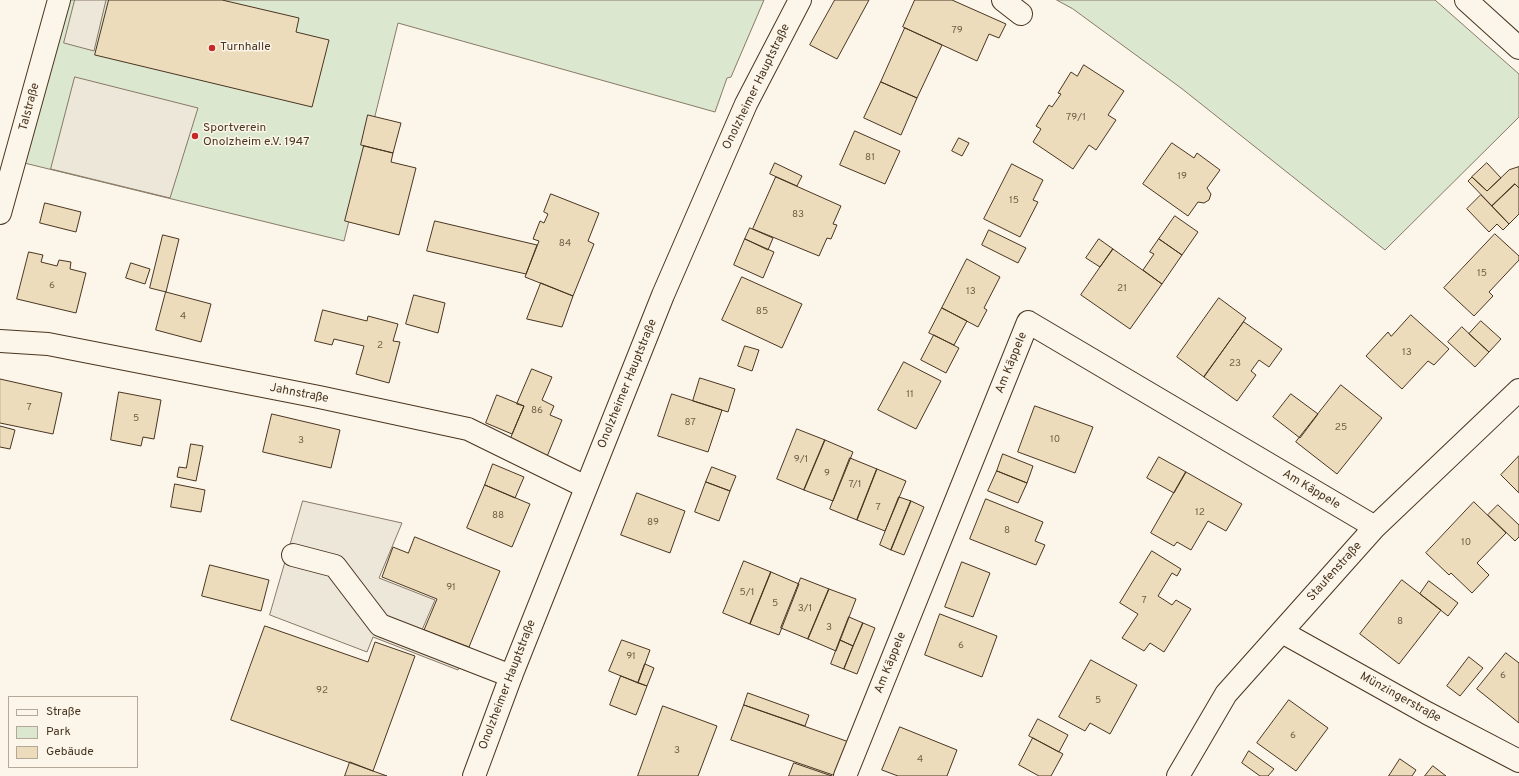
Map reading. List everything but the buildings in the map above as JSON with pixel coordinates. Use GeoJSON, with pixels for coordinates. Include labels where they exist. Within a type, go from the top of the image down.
{"type":"FeatureCollection","features":[{"type":"Feature","properties":{"kind":"street","name":"Talstraße"},"geometry":{"type":"LineString","coordinates":[[0,213],[59,0]]}},
{"type":"Feature","properties":{"kind":"street","name":"Onolzheimer Hauptstraße"},"geometry":{"type":"LineString","coordinates":[[474,776],[511,676],[663,295],[746,104],[800,0]]}},
{"type":"Feature","properties":{"kind":"street"},"geometry":{"type":"LineString","coordinates":[[1002,0],[1021,14]]}},
{"type":"Feature","properties":{"kind":"street"},"geometry":{"type":"LineString","coordinates":[[1466,0],[1519,48]]}},
{"type":"Feature","properties":{"kind":"street","name":"Am Käppele"},"geometry":{"type":"LineString","coordinates":[[846,776],[1028,322],[1375,527]]}},
{"type":"Feature","properties":{"kind":"street","name":"Jahnstraße"},"geometry":{"type":"LineString","coordinates":[[0,341],[48,344],[319,397],[468,429],[586,487]]}},
{"type":"Feature","properties":{"kind":"street","name":"Staufenstraße"},"geometry":{"type":"LineString","coordinates":[[1178,776],[1226,694],[1375,527],[1519,390]]}},
{"type":"Feature","properties":{"kind":"street"},"geometry":{"type":"LineString","coordinates":[[293,555],[335,566],[380,625],[511,676]]}},
{"type":"Feature","properties":{"kind":"street","name":"Münzingerstraße"},"geometry":{"type":"LineString","coordinates":[[1282,632],[1427,713],[1519,762]]}},
{"type":"Feature","properties":{"kind":"green space","name":"Sportverein Onolzheim e.V. 1947"},"geometry":{"type":"Polygon","coordinates":[[[62,0],[764,0],[731,77],[727,78],[715,112],[398,23],[344,241],[12,160],[62,0]]]}},
{"type":"Feature","properties":{"kind":"green space"},"geometry":{"type":"Polygon","coordinates":[[[1057,0],[1435,0],[1519,74],[1519,117],[1385,250],[1181,88],[1073,9],[1057,0]]]}},
{"type":"Feature","properties":{"kind":"shaded area"},"geometry":{"type":"Polygon","coordinates":[[[75,0],[106,0],[94,51],[64,43],[75,0]]]}},
{"type":"Feature","properties":{"kind":"shaded area"},"geometry":{"type":"Polygon","coordinates":[[[75,77],[198,108],[170,198],[51,169],[75,77]]]}},
{"type":"Feature","properties":{"kind":"shaded area"},"geometry":{"type":"Polygon","coordinates":[[[303,501],[402,523],[379,578],[435,600],[422,630],[467,648],[458,670],[373,637],[367,652],[270,615],[303,501]]]}},
{"type":"Feature","properties":{"kind":"place","name":"Turnhalle"},"geometry":{"type":"Point","coordinates":[212,48]}},
{"type":"Feature","properties":{"kind":"place","name":"Sportverein Onolzheim e.V. 1947"},"geometry":{"type":"Point","coordinates":[195,136]}}]}
